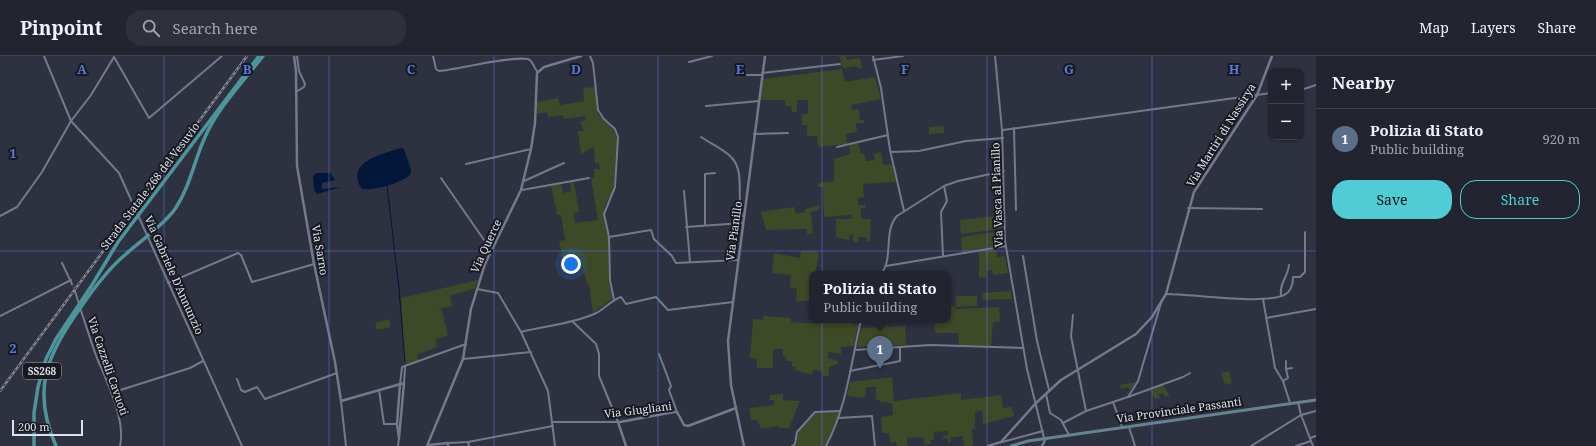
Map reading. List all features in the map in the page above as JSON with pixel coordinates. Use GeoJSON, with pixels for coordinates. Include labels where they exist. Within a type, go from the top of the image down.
{"type":"FeatureCollection","features":[{"type":"Feature","properties":{"kind":"highway","name":"Strada Statale 268 del Vesuvio"},"geometry":{"type":"LineString","coordinates":[[56,446],[49,430],[43,407],[45,373],[58,340],[113,248],[259,56]]}},
{"type":"Feature","properties":{"kind":"highway","name":"Strada Statale 268 del Vesuvio"},"geometry":{"type":"LineString","coordinates":[[34,446],[35,407],[41,374],[53,343],[80,305],[118,262],[168,217],[186,189],[208,130],[263,56]]}},
{"type":"Feature","properties":{"kind":"main road","name":"Via Provinciale Passanti"},"geometry":{"type":"LineString","coordinates":[[1011,446],[1069,435],[1316,400]]}},
{"type":"Feature","properties":{"kind":"street"},"geometry":{"type":"LineString","coordinates":[[44,56],[71,121]]}},
{"type":"Feature","properties":{"kind":"street"},"geometry":{"type":"LineString","coordinates":[[0,216],[17,206],[42,172],[71,121],[91,95],[114,58],[149,118],[222,56]]}},
{"type":"Feature","properties":{"kind":"street","name":"Via Sarno"},"geometry":{"type":"LineString","coordinates":[[294,56],[297,166],[314,264],[337,373],[346,446]]}},
{"type":"Feature","properties":{"kind":"street"},"geometry":{"type":"LineString","coordinates":[[296,92],[301,90],[305,84],[299,71],[297,56]]}},
{"type":"Feature","properties":{"kind":"street"},"geometry":{"type":"LineString","coordinates":[[433,56],[436,69],[439,71],[491,60],[523,58],[531,61],[537,71],[544,67],[581,56]]}},
{"type":"Feature","properties":{"kind":"street"},"geometry":{"type":"LineString","coordinates":[[590,56],[594,63],[598,110],[604,119],[614,129],[618,137],[615,186],[604,214],[609,237],[610,280],[614,300]]}},
{"type":"Feature","properties":{"kind":"street"},"geometry":{"type":"LineString","coordinates":[[689,62],[712,56]]}},
{"type":"Feature","properties":{"kind":"street","name":"Via Pianillo"},"geometry":{"type":"LineString","coordinates":[[744,446],[731,385],[728,355],[728,333],[765,56]]}},
{"type":"Feature","properties":{"kind":"street"},"geometry":{"type":"LineString","coordinates":[[873,56],[881,88],[891,152],[904,211]]}},
{"type":"Feature","properties":{"kind":"street"},"geometry":{"type":"LineString","coordinates":[[873,60],[903,56]]}},
{"type":"Feature","properties":{"kind":"street","name":"Via Vasca al Pianillo"},"geometry":{"type":"LineString","coordinates":[[995,56],[1003,138],[1006,246],[1024,348],[1045,439]]}},
{"type":"Feature","properties":{"kind":"street","name":"Via Martiri di Nassirya"},"geometry":{"type":"LineString","coordinates":[[1001,442],[1036,403],[1061,380],[1136,334],[1146,325],[1166,294],[1188,208],[1201,180],[1257,95],[1272,56]]}},
{"type":"Feature","properties":{"kind":"street"},"geometry":{"type":"LineString","coordinates":[[747,75],[840,64]]}},
{"type":"Feature","properties":{"kind":"street","name":"Via Querce"},"geometry":{"type":"LineString","coordinates":[[427,446],[463,359],[467,343],[470,315],[485,264],[524,181],[535,122],[535,78],[537,71]]}},
{"type":"Feature","properties":{"kind":"street"},"geometry":{"type":"LineString","coordinates":[[1304,89],[1316,86]]}},
{"type":"Feature","properties":{"kind":"street"},"geometry":{"type":"LineString","coordinates":[[1002,130],[1268,93]]}},
{"type":"Feature","properties":{"kind":"street"},"geometry":{"type":"LineString","coordinates":[[706,106],[759,101]]}},
{"type":"Feature","properties":{"kind":"street","name":"Via Gabriele D'Annunzio"},"geometry":{"type":"LineString","coordinates":[[71,121],[119,173],[242,446]]}},
{"type":"Feature","properties":{"kind":"street"},"geometry":{"type":"LineString","coordinates":[[1014,128],[1016,210]]}},
{"type":"Feature","properties":{"kind":"street"},"geometry":{"type":"LineString","coordinates":[[754,134],[788,133]]}},
{"type":"Feature","properties":{"kind":"street"},"geometry":{"type":"LineString","coordinates":[[838,147],[888,135]]}},
{"type":"Feature","properties":{"kind":"street"},"geometry":{"type":"LineString","coordinates":[[701,137],[731,157],[735,163],[740,179],[740,204],[743,216]]}},
{"type":"Feature","properties":{"kind":"street"},"geometry":{"type":"LineString","coordinates":[[891,152],[919,151],[966,140],[1003,138]]}},
{"type":"Feature","properties":{"kind":"street"},"geometry":{"type":"LineString","coordinates":[[466,164],[531,149]]}},
{"type":"Feature","properties":{"kind":"street"},"geometry":{"type":"LineString","coordinates":[[524,181],[564,163]]}},
{"type":"Feature","properties":{"kind":"street"},"geometry":{"type":"LineString","coordinates":[[883,271],[886,266],[894,220],[904,211],[944,186],[958,181],[1004,171]]}},
{"type":"Feature","properties":{"kind":"street"},"geometry":{"type":"LineString","coordinates":[[705,225],[705,174],[715,173]]}},
{"type":"Feature","properties":{"kind":"street"},"geometry":{"type":"LineString","coordinates":[[441,178],[492,250]]}},
{"type":"Feature","properties":{"kind":"street"},"geometry":{"type":"LineString","coordinates":[[521,190],[589,178]]}},
{"type":"Feature","properties":{"kind":"street"},"geometry":{"type":"LineString","coordinates":[[943,256],[942,212],[947,201],[944,186]]}},
{"type":"Feature","properties":{"kind":"street"},"geometry":{"type":"LineString","coordinates":[[684,191],[690,262]]}},
{"type":"Feature","properties":{"kind":"street"},"geometry":{"type":"LineString","coordinates":[[1188,208],[1262,209]]}},
{"type":"Feature","properties":{"kind":"street"},"geometry":{"type":"LineString","coordinates":[[686,227],[742,223]]}},
{"type":"Feature","properties":{"kind":"street"},"geometry":{"type":"LineString","coordinates":[[609,237],[651,230],[654,239],[672,256],[676,263],[738,260]]}},
{"type":"Feature","properties":{"kind":"street"},"geometry":{"type":"LineString","coordinates":[[1166,294],[1263,299],[1281,296],[1290,289],[1293,284],[1293,277],[1300,277],[1305,272],[1305,232]]}},
{"type":"Feature","properties":{"kind":"street"},"geometry":{"type":"LineString","coordinates":[[886,266],[1006,246]]}},
{"type":"Feature","properties":{"kind":"street"},"geometry":{"type":"LineString","coordinates":[[168,283],[238,253],[241,255],[252,282],[314,264]]}},
{"type":"Feature","properties":{"kind":"street"},"geometry":{"type":"LineString","coordinates":[[1023,256],[1037,341],[1049,390]]}},
{"type":"Feature","properties":{"kind":"street"},"geometry":{"type":"LineString","coordinates":[[62,263],[72,284]]}},
{"type":"Feature","properties":{"kind":"street"},"geometry":{"type":"LineString","coordinates":[[1281,296],[1280,285],[1288,271],[1289,265]]}},
{"type":"Feature","properties":{"kind":"street"},"geometry":{"type":"LineString","coordinates":[[0,316],[71,280]]}},
{"type":"Feature","properties":{"kind":"street"},"geometry":{"type":"LineString","coordinates":[[477,289],[498,293],[521,332],[548,391],[556,446]]}},
{"type":"Feature","properties":{"kind":"street","name":"Via Cazzelli Cavuoti"},"geometry":{"type":"LineString","coordinates":[[75,291],[97,358],[111,393],[121,428],[120,446]]}},
{"type":"Feature","properties":{"kind":"street"},"geometry":{"type":"LineString","coordinates":[[521,332],[572,321],[595,314],[620,297],[626,304],[656,297],[668,310],[733,302]]}},
{"type":"Feature","properties":{"kind":"street"},"geometry":{"type":"LineString","coordinates":[[1263,299],[1275,368],[1283,381],[1290,403]]}},
{"type":"Feature","properties":{"kind":"street"},"geometry":{"type":"LineString","coordinates":[[1128,397],[1138,381],[1161,303]]}},
{"type":"Feature","properties":{"kind":"street"},"geometry":{"type":"LineString","coordinates":[[1266,318],[1316,309]]}},
{"type":"Feature","properties":{"kind":"street"},"geometry":{"type":"LineString","coordinates":[[1072,315],[1071,336],[1086,411]]}},
{"type":"Feature","properties":{"kind":"street"},"geometry":{"type":"LineString","coordinates":[[572,321],[596,344],[599,354],[598,376],[618,422],[626,446]]}},
{"type":"Feature","properties":{"kind":"street"},"geometry":{"type":"LineString","coordinates":[[826,446],[840,411],[860,323]]}},
{"type":"Feature","properties":{"kind":"street"},"geometry":{"type":"LineString","coordinates":[[399,438],[397,424],[402,369],[467,343]]}},
{"type":"Feature","properties":{"kind":"street"},"geometry":{"type":"LineString","coordinates":[[855,350],[930,345],[1024,348]]}},
{"type":"Feature","properties":{"kind":"street"},"geometry":{"type":"LineString","coordinates":[[850,371],[900,361],[900,347]]}},
{"type":"Feature","properties":{"kind":"street"},"geometry":{"type":"LineString","coordinates":[[463,359],[531,352]]}},
{"type":"Feature","properties":{"kind":"street"},"geometry":{"type":"LineString","coordinates":[[659,354],[671,386],[669,390],[677,412]]}},
{"type":"Feature","properties":{"kind":"street"},"geometry":{"type":"LineString","coordinates":[[111,393],[190,368],[203,361]]}},
{"type":"Feature","properties":{"kind":"street"},"geometry":{"type":"LineString","coordinates":[[1283,381],[1288,378],[1286,361]]}},
{"type":"Feature","properties":{"kind":"street"},"geometry":{"type":"LineString","coordinates":[[398,446],[405,367]]}},
{"type":"Feature","properties":{"kind":"street"},"geometry":{"type":"LineString","coordinates":[[1286,369],[1292,368]]}},
{"type":"Feature","properties":{"kind":"street"},"geometry":{"type":"LineString","coordinates":[[237,380],[243,391],[245,392],[257,387],[265,399],[337,373]]}},
{"type":"Feature","properties":{"kind":"street"},"geometry":{"type":"LineString","coordinates":[[1063,423],[1086,411],[1183,377],[1190,373]]}},
{"type":"Feature","properties":{"kind":"street"},"geometry":{"type":"LineString","coordinates":[[341,401],[404,383]]}},
{"type":"Feature","properties":{"kind":"street"},"geometry":{"type":"LineString","coordinates":[[379,390],[384,424],[397,424]]}},
{"type":"Feature","properties":{"kind":"street"},"geometry":{"type":"LineString","coordinates":[[1046,394],[1050,413],[1063,423],[1069,435]]}},
{"type":"Feature","properties":{"kind":"street"},"geometry":{"type":"LineString","coordinates":[[1113,402],[1122,428]]}},
{"type":"Feature","properties":{"kind":"street"},"geometry":{"type":"LineString","coordinates":[[1298,402],[1301,415],[1313,446]]}},
{"type":"Feature","properties":{"kind":"street","name":"Via Giugliani"},"geometry":{"type":"LineString","coordinates":[[553,422],[618,422],[677,412],[684,425],[688,426],[736,408]]}},
{"type":"Feature","properties":{"kind":"street"},"geometry":{"type":"LineString","coordinates":[[792,446],[795,444],[797,432],[815,412],[840,411]]}},
{"type":"Feature","properties":{"kind":"street"},"geometry":{"type":"LineString","coordinates":[[1251,446],[1301,415],[1316,411]]}},
{"type":"Feature","properties":{"kind":"street"},"geometry":{"type":"LineString","coordinates":[[838,418],[872,416],[875,446]]}},
{"type":"Feature","properties":{"kind":"street"},"geometry":{"type":"LineString","coordinates":[[427,446],[468,442],[553,426]]}},
{"type":"Feature","properties":{"kind":"street"},"geometry":{"type":"LineString","coordinates":[[1129,427],[1135,446]]}},
{"type":"Feature","properties":{"kind":"street"},"geometry":{"type":"LineString","coordinates":[[988,446],[1043,431]]}},
{"type":"Feature","properties":{"kind":"street"},"geometry":{"type":"LineString","coordinates":[[1310,438],[1316,436]]}},
{"type":"Feature","properties":{"kind":"street"},"geometry":{"type":"LineString","coordinates":[[1042,446],[1045,439]]}},
{"type":"Feature","properties":{"kind":"street"},"geometry":{"type":"LineString","coordinates":[[1296,446],[1311,441]]}},
{"type":"Feature","properties":{"kind":"street"},"geometry":{"type":"LineString","coordinates":[[468,442],[469,446]]}},
{"type":"Feature","properties":{"kind":"green space"},"geometry":{"type":"Polygon","coordinates":[[[839,56],[846,56],[847,60],[860,58],[862,68],[858,69],[857,66],[843,68],[839,56]]]}},
{"type":"Feature","properties":{"kind":"green space"},"geometry":{"type":"Polygon","coordinates":[[[842,69],[845,82],[875,77],[881,99],[851,105],[852,110],[859,109],[860,120],[864,120],[864,123],[856,123],[857,132],[846,134],[847,144],[818,147],[817,136],[807,136],[807,125],[802,125],[802,114],[808,114],[808,100],[797,100],[797,112],[792,112],[791,106],[785,106],[785,100],[760,100],[763,79],[842,69]]]}},
{"type":"Feature","properties":{"kind":"green space"},"geometry":{"type":"Polygon","coordinates":[[[595,87],[598,114],[615,132],[617,140],[614,183],[612,193],[605,205],[603,214],[608,236],[609,281],[612,299],[593,313],[589,284],[587,284],[580,256],[562,257],[559,241],[565,240],[561,215],[557,215],[551,185],[561,183],[563,193],[571,191],[570,183],[574,182],[579,212],[574,213],[575,223],[598,220],[591,178],[594,177],[594,169],[600,169],[599,163],[595,163],[594,147],[581,154],[578,131],[584,131],[580,122],[586,120],[585,116],[564,119],[563,115],[548,117],[547,112],[537,114],[537,102],[558,98],[560,105],[584,101],[583,88],[595,87]]]}},
{"type":"Feature","properties":{"kind":"green space"},"geometry":{"type":"Polygon","coordinates":[[[944,126],[944,133],[929,134],[929,127],[944,126]]]}},
{"type":"Feature","properties":{"kind":"green space"},"geometry":{"type":"Polygon","coordinates":[[[858,143],[861,154],[864,154],[866,161],[875,160],[874,154],[881,152],[883,165],[890,164],[893,166],[896,182],[863,184],[864,197],[858,198],[858,205],[865,205],[865,208],[861,208],[861,219],[871,219],[870,242],[867,241],[866,237],[858,237],[858,242],[853,242],[853,235],[850,235],[849,240],[836,237],[836,219],[852,219],[851,215],[824,217],[823,187],[818,187],[818,183],[834,181],[834,159],[850,154],[849,145],[858,143]]]}},
{"type":"Feature","properties":{"kind":"green space"},"geometry":{"type":"Polygon","coordinates":[[[819,205],[819,210],[811,212],[813,234],[807,234],[807,229],[766,230],[761,212],[794,207],[796,214],[805,212],[805,209],[819,205]]]}},
{"type":"Feature","properties":{"kind":"green space"},"geometry":{"type":"Polygon","coordinates":[[[1003,215],[1002,229],[961,234],[960,220],[1003,215]]]}},
{"type":"Feature","properties":{"kind":"green space"},"geometry":{"type":"Polygon","coordinates":[[[1002,231],[993,240],[993,247],[962,252],[961,237],[1002,231]]]}},
{"type":"Feature","properties":{"kind":"green space"},"geometry":{"type":"Polygon","coordinates":[[[996,249],[997,257],[1005,256],[1008,273],[993,275],[992,270],[986,271],[986,277],[979,278],[979,252],[996,249]]]}},
{"type":"Feature","properties":{"kind":"green space"},"geometry":{"type":"Polygon","coordinates":[[[801,251],[816,251],[819,253],[816,271],[809,271],[809,301],[796,301],[797,289],[790,287],[791,275],[772,273],[774,253],[800,258],[801,251]]]}},
{"type":"Feature","properties":{"kind":"green space"},"geometry":{"type":"Polygon","coordinates":[[[478,280],[475,289],[450,295],[452,306],[439,309],[442,310],[448,335],[435,340],[437,347],[417,355],[419,361],[405,365],[401,298],[478,280]]]}},
{"type":"Feature","properties":{"kind":"green space"},"geometry":{"type":"Polygon","coordinates":[[[1011,291],[1012,299],[983,300],[982,293],[1011,291]]]}},
{"type":"Feature","properties":{"kind":"green space"},"geometry":{"type":"Polygon","coordinates":[[[956,296],[977,296],[977,306],[956,307],[956,296]]]}},
{"type":"Feature","properties":{"kind":"green space"},"geometry":{"type":"Polygon","coordinates":[[[951,306],[955,306],[956,309],[999,307],[1000,321],[993,322],[991,346],[959,345],[958,333],[935,333],[935,323],[951,323],[951,306]]]}},
{"type":"Feature","properties":{"kind":"green space"},"geometry":{"type":"Polygon","coordinates":[[[764,316],[791,318],[791,322],[819,324],[850,323],[858,325],[854,346],[841,347],[841,354],[828,352],[828,358],[837,361],[838,364],[829,367],[829,376],[823,376],[822,371],[813,370],[812,375],[795,370],[795,367],[792,367],[792,361],[786,361],[786,357],[783,356],[783,349],[773,349],[773,368],[757,368],[757,359],[750,358],[753,319],[763,320],[764,316]]]}},
{"type":"Feature","properties":{"kind":"green space"},"geometry":{"type":"Polygon","coordinates":[[[389,319],[391,327],[377,330],[375,323],[389,319]]]}},
{"type":"Feature","properties":{"kind":"green space"},"geometry":{"type":"Polygon","coordinates":[[[878,323],[887,323],[888,327],[905,326],[906,345],[857,347],[861,328],[878,327],[878,323]]]}},
{"type":"Feature","properties":{"kind":"green space"},"geometry":{"type":"Polygon","coordinates":[[[1229,371],[1232,383],[1225,385],[1221,373],[1229,371]]]}},
{"type":"Feature","properties":{"kind":"green space"},"geometry":{"type":"Polygon","coordinates":[[[892,377],[894,401],[961,393],[961,400],[1001,395],[1003,408],[1012,407],[1014,416],[983,424],[982,410],[975,412],[975,429],[972,429],[973,446],[964,446],[963,436],[950,438],[951,442],[948,442],[947,438],[943,439],[943,436],[948,435],[948,431],[934,432],[934,440],[931,440],[931,444],[925,445],[923,437],[907,438],[907,446],[897,446],[896,442],[890,443],[889,433],[882,433],[881,417],[893,415],[892,403],[880,402],[880,400],[876,400],[876,387],[866,387],[865,398],[847,396],[850,382],[892,377]]]}},
{"type":"Feature","properties":{"kind":"green space"},"geometry":{"type":"Polygon","coordinates":[[[1136,382],[1130,390],[1128,387],[1121,389],[1120,385],[1136,382]]]}},
{"type":"Feature","properties":{"kind":"green space"},"geometry":{"type":"Polygon","coordinates":[[[1163,385],[1170,396],[1165,397],[1163,393],[1159,394],[1160,398],[1155,399],[1150,391],[1163,385]]]}},
{"type":"Feature","properties":{"kind":"green space"},"geometry":{"type":"Polygon","coordinates":[[[783,394],[783,400],[800,401],[789,428],[779,428],[778,426],[761,429],[757,420],[751,420],[749,408],[774,405],[774,400],[770,400],[770,395],[783,394]]]}},
{"type":"Feature","properties":{"kind":"green space"},"geometry":{"type":"Polygon","coordinates":[[[839,412],[832,434],[825,446],[794,446],[796,444],[798,432],[815,413],[839,412]]]}},
{"type":"Feature","properties":{"kind":"water"},"geometry":{"type":"Polygon","coordinates":[[[401,148],[404,149],[411,170],[410,175],[387,186],[373,189],[362,189],[358,180],[358,172],[361,166],[376,156],[401,148]]]}},
{"type":"Feature","properties":{"kind":"water"},"geometry":{"type":"Polygon","coordinates":[[[317,173],[330,173],[335,180],[322,183],[322,189],[341,187],[317,194],[314,190],[313,176],[317,173]]]}},
{"type":"Feature","properties":{"kind":"waterway"},"geometry":{"type":"LineString","coordinates":[[387,185],[399,289],[405,362]]}},
{"type":"Feature","properties":{"kind":"tunnel"},"geometry":{"type":"LineString","coordinates":[[72,284],[75,291]]}},
{"type":"Feature","properties":{"kind":"railway"},"geometry":{"type":"LineString","coordinates":[[0,391],[247,56]]}},
{"type":"Feature","properties":{"kind":"place","name":"Polizia di Stato"},"geometry":{"type":"Point","coordinates":[880,369]}}]}
